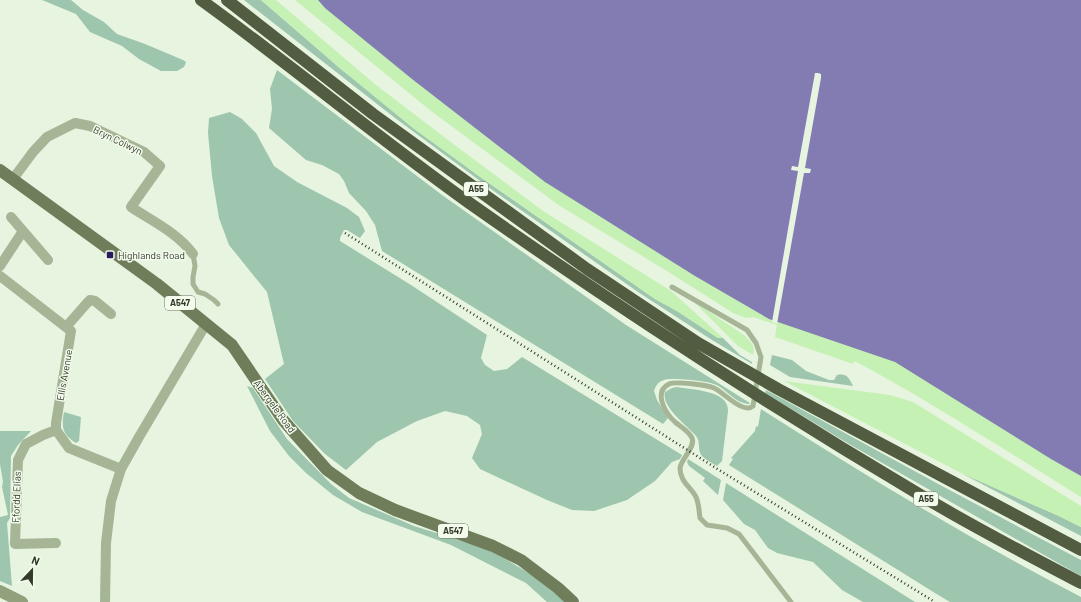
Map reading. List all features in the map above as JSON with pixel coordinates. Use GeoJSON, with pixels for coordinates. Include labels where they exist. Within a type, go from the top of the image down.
{"type":"FeatureCollection","features":[{"type":"Feature","properties":{"kind":"highway","name":"A55"},"geometry":{"type":"LineString","coordinates":[[201,0],[243,30],[465,200],[588,286],[775,407],[929,500],[1081,583]]}},
{"type":"Feature","properties":{"kind":"highway","name":"A55"},"geometry":{"type":"LineString","coordinates":[[227,0],[373,114],[587,270],[698,343],[778,389],[1081,550]]}},
{"type":"Feature","properties":{"kind":"main road","name":"Abergele Road"},"geometry":{"type":"LineString","coordinates":[[0,170],[156,284],[232,345],[283,420],[327,470],[358,493],[395,510],[493,546],[521,560],[552,583],[573,602]]}},
{"type":"Feature","properties":{"kind":"street","name":"Bryn Colwyn"},"geometry":{"type":"LineString","coordinates":[[13,179],[32,152],[47,137],[75,123],[90,126],[144,152],[160,166],[131,207],[187,245],[193,254]]}},
{"type":"Feature","properties":{"kind":"street"},"geometry":{"type":"LineString","coordinates":[[11,217],[48,260]]}},
{"type":"Feature","properties":{"kind":"street"},"geometry":{"type":"LineString","coordinates":[[0,266],[23,231]]}},
{"type":"Feature","properties":{"kind":"street"},"geometry":{"type":"LineString","coordinates":[[0,276],[66,327],[90,300],[95,301],[112,314]]}},
{"type":"Feature","properties":{"kind":"street"},"geometry":{"type":"LineString","coordinates":[[105,602],[106,543],[111,501],[122,469],[138,437],[206,324]]}},
{"type":"Feature","properties":{"kind":"street","name":"Ellis Avenue"},"geometry":{"type":"LineString","coordinates":[[56,430],[71,331],[66,327]]}},
{"type":"Feature","properties":{"kind":"street"},"geometry":{"type":"LineString","coordinates":[[56,430],[69,448],[122,469]]}},
{"type":"Feature","properties":{"kind":"street","name":"Ffordd Elias"},"geometry":{"type":"LineString","coordinates":[[56,430],[42,435],[26,444],[18,460],[15,544],[56,544]]}},
{"type":"Feature","properties":{"kind":"street"},"geometry":{"type":"LineString","coordinates":[[0,591],[22,602]]}},
{"type":"Feature","properties":{"kind":"lane"},"geometry":{"type":"LineString","coordinates":[[193,254],[195,266],[192,277],[193,284],[198,292],[210,297],[218,304]]}},
{"type":"Feature","properties":{"kind":"lane"},"geometry":{"type":"LineString","coordinates":[[672,287],[747,330],[756,343],[761,357],[753,406],[749,409],[739,406],[712,388],[678,383],[671,383],[664,387],[661,394],[661,401],[674,421],[688,432],[693,440],[693,444],[681,464],[682,476],[687,487],[695,496],[699,508],[700,518],[707,525],[727,528],[739,534],[791,602]]}},
{"type":"Feature","properties":{"kind":"shaded area"},"geometry":{"type":"Polygon","coordinates":[[[42,0],[71,0],[83,10],[104,22],[117,34],[183,60],[186,62],[184,67],[177,71],[161,71],[139,59],[122,46],[90,32],[76,14],[42,0]]]}},
{"type":"Feature","properties":{"kind":"shaded area"},"geometry":{"type":"Polygon","coordinates":[[[244,0],[261,0],[342,70],[476,174],[655,299],[677,311],[718,338],[723,338],[740,355],[752,362],[752,364],[638,292],[491,189],[395,118],[244,0]]]}},
{"type":"Feature","properties":{"kind":"shaded area"},"geometry":{"type":"Polygon","coordinates":[[[318,0],[1081,0],[1081,476],[895,362],[769,319],[695,276],[545,182],[412,79],[325,8],[318,0]]]}},
{"type":"Feature","properties":{"kind":"shaded area"},"geometry":{"type":"Polygon","coordinates":[[[277,70],[442,195],[626,325],[750,403],[744,403],[735,399],[719,386],[714,384],[681,379],[668,379],[660,382],[654,391],[657,400],[668,418],[663,424],[382,251],[375,225],[366,211],[349,193],[339,174],[322,165],[306,160],[269,128],[272,109],[270,89],[277,70]]]}},
{"type":"Feature","properties":{"kind":"shaded area"},"geometry":{"type":"Polygon","coordinates":[[[230,112],[242,119],[256,133],[274,166],[297,182],[347,208],[359,217],[365,231],[360,238],[347,230],[344,230],[340,241],[487,335],[481,358],[485,365],[494,371],[507,369],[522,357],[682,455],[680,459],[672,462],[655,481],[627,500],[594,511],[572,510],[480,469],[472,458],[482,434],[480,425],[467,416],[445,411],[417,421],[377,442],[346,470],[325,454],[293,421],[265,379],[284,364],[267,292],[229,245],[219,218],[212,176],[208,133],[209,118],[230,112]]]}},
{"type":"Feature","properties":{"kind":"shaded area"},"geometry":{"type":"Polygon","coordinates":[[[772,355],[792,360],[806,371],[829,380],[834,380],[837,375],[845,375],[849,378],[853,386],[790,377],[770,365],[772,355]]]}},
{"type":"Feature","properties":{"kind":"shaded area"},"geometry":{"type":"Polygon","coordinates":[[[247,386],[253,388],[287,439],[331,484],[349,498],[414,526],[478,546],[497,554],[537,578],[566,602],[547,602],[526,583],[451,545],[362,512],[333,495],[306,473],[289,456],[270,431],[247,386]]]}},
{"type":"Feature","properties":{"kind":"shaded area"},"geometry":{"type":"Polygon","coordinates":[[[677,387],[708,392],[723,399],[727,404],[728,411],[722,461],[717,466],[702,456],[696,436],[676,416],[667,404],[665,392],[677,387]]]}},
{"type":"Feature","properties":{"kind":"shaded area"},"geometry":{"type":"Polygon","coordinates":[[[766,390],[1081,560],[1081,576],[849,444],[765,393],[766,390]]]}},
{"type":"Feature","properties":{"kind":"shaded area"},"geometry":{"type":"Polygon","coordinates":[[[761,409],[839,458],[999,553],[1081,597],[1081,602],[950,602],[935,593],[729,465],[733,459],[731,458],[755,431],[756,426],[758,427],[761,409]]]}},
{"type":"Feature","properties":{"kind":"shaded area"},"geometry":{"type":"Polygon","coordinates":[[[64,412],[81,417],[79,441],[76,443],[68,437],[64,430],[64,412]]]}},
{"type":"Feature","properties":{"kind":"shaded area"},"geometry":{"type":"Polygon","coordinates":[[[0,431],[31,431],[18,445],[11,456],[10,518],[7,523],[12,586],[0,581],[0,517],[8,515],[2,487],[0,431]]]}},
{"type":"Feature","properties":{"kind":"shaded area"},"geometry":{"type":"Polygon","coordinates":[[[688,459],[721,480],[718,495],[703,481],[705,478],[689,466],[687,462],[688,459]]]}},
{"type":"Feature","properties":{"kind":"shaded area"},"geometry":{"type":"Polygon","coordinates":[[[961,473],[1081,527],[1081,536],[961,473]]]}},
{"type":"Feature","properties":{"kind":"shaded area"},"geometry":{"type":"Polygon","coordinates":[[[726,483],[915,602],[863,602],[842,590],[813,562],[777,553],[768,548],[755,530],[744,524],[723,500],[726,483]]]}},
{"type":"Feature","properties":{"kind":"sand"},"geometry":{"type":"Polygon","coordinates":[[[261,0],[276,0],[376,85],[456,146],[543,211],[671,291],[723,338],[718,338],[677,311],[655,299],[414,129],[342,70],[261,0]]]}},
{"type":"Feature","properties":{"kind":"sand"},"geometry":{"type":"Polygon","coordinates":[[[295,0],[415,0],[1081,450],[1081,497],[941,410],[855,361],[853,364],[775,337],[777,325],[753,317],[746,318],[733,313],[560,206],[431,111],[295,0]]]}},
{"type":"Feature","properties":{"kind":"sand"},"geometry":{"type":"Polygon","coordinates":[[[694,302],[744,335],[753,346],[753,355],[738,346],[694,302]]]}},
{"type":"Feature","properties":{"kind":"sand"},"geometry":{"type":"Polygon","coordinates":[[[784,381],[890,395],[913,402],[1081,506],[1081,527],[961,473],[784,381]]]}},
{"type":"Feature","properties":{"kind":"pier"},"geometry":{"type":"Polygon","coordinates":[[[815,73],[821,74],[821,78],[805,168],[811,169],[810,173],[804,173],[777,324],[772,322],[798,171],[791,170],[792,166],[798,167],[815,73]]]}},
{"type":"Feature","properties":{"kind":"railway"},"geometry":{"type":"LineString","coordinates":[[345,233],[719,470],[935,602]]}},
{"type":"Feature","properties":{"kind":"place","name":"Highlands Road"},"geometry":{"type":"Point","coordinates":[110,255]}}]}
